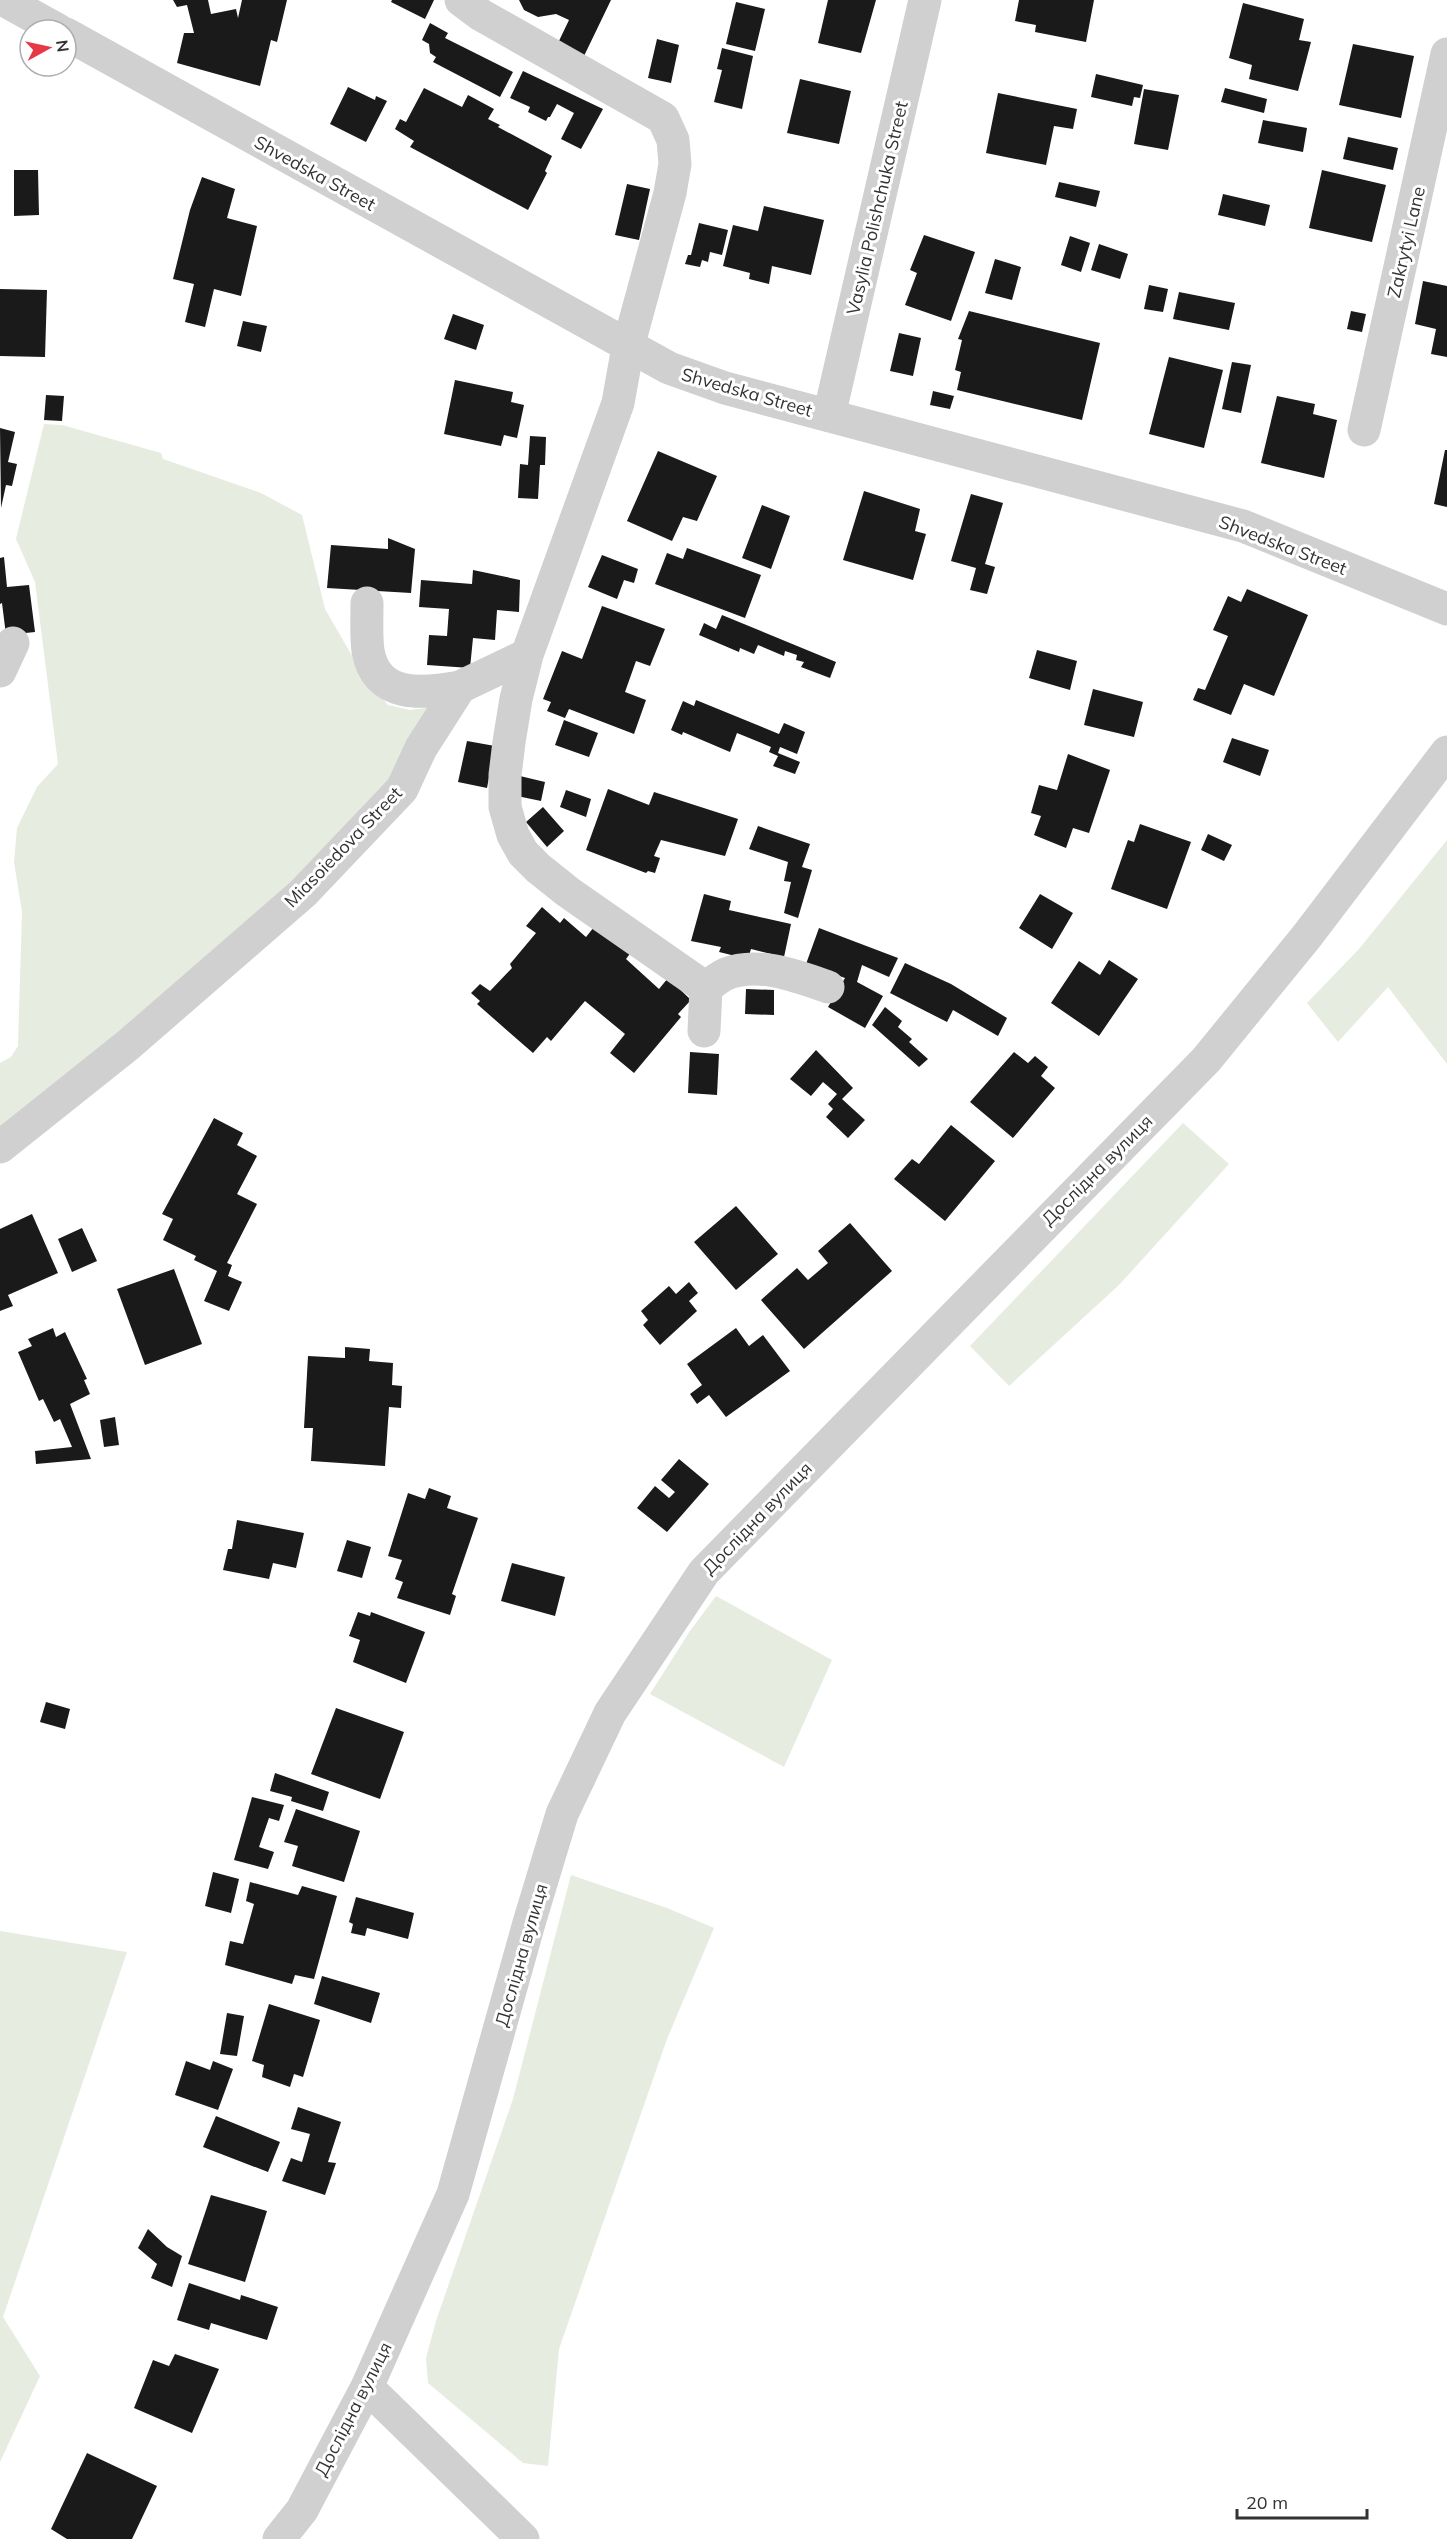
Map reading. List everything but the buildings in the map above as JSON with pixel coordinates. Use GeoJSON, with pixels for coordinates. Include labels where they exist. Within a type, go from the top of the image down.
{"type":"FeatureCollection","features":[{"type":"Feature","properties":{"kind":"street"},"geometry":{"type":"LineString","coordinates":[[4,0],[36,18]]}},
{"type":"Feature","properties":{"kind":"street"},"geometry":{"type":"LineString","coordinates":[[461,0],[481,15],[663,118],[673,140],[673,174],[628,347],[618,403],[527,655],[516,699],[505,774],[505,807],[513,835],[523,852],[568,892],[706,988]]}},
{"type":"Feature","properties":{"kind":"street","name":"Vasylia Polishchuka Street"},"geometry":{"type":"LineString","coordinates":[[829,416],[925,0]]}},
{"type":"Feature","properties":{"kind":"street","name":"Shvedska Street"},"geometry":{"type":"LineString","coordinates":[[78,41],[628,347],[693,378],[1243,526],[1447,609]]}},
{"type":"Feature","properties":{"kind":"street","name":"Zakrytyi Lane"},"geometry":{"type":"LineString","coordinates":[[1364,430],[1447,54]]}},
{"type":"Feature","properties":{"kind":"street"},"geometry":{"type":"LineString","coordinates":[[368,603],[367,644],[376,673],[394,687],[415,692],[460,687],[527,655]]}},
{"type":"Feature","properties":{"kind":"street","name":"Miasoiedova Street"},"geometry":{"type":"LineString","coordinates":[[0,1147],[146,1030],[303,893],[402,789],[421,748],[460,687]]}},
{"type":"Feature","properties":{"kind":"street","name":"Дослідна вулиця"},"geometry":{"type":"LineString","coordinates":[[279,2539],[302,2510],[367,2387],[453,2194],[562,1814],[616,1704],[704,1572],[1206,1060],[1307,936],[1447,752]]}},
{"type":"Feature","properties":{"kind":"street"},"geometry":{"type":"LineString","coordinates":[[706,988],[726,974],[759,969],[799,976],[828,987]]}},
{"type":"Feature","properties":{"kind":"street"},"geometry":{"type":"LineString","coordinates":[[704,1031],[706,988]]}},
{"type":"Feature","properties":{"kind":"street"},"geometry":{"type":"LineString","coordinates":[[367,2387],[522,2539]]}},
{"type":"Feature","properties":{"kind":"shaded area"},"geometry":{"type":"Polygon","coordinates":[[[44,424],[62,425],[161,453],[163,459],[261,493],[302,515],[325,609],[362,673],[388,705],[410,710],[433,707],[397,779],[266,911],[0,1129],[0,1063],[11,1057],[18,1046],[22,912],[14,862],[17,828],[37,787],[58,764],[35,582],[16,539],[44,424]]]}},
{"type":"Feature","properties":{"kind":"shaded area"},"geometry":{"type":"Polygon","coordinates":[[[1447,840],[1447,1064],[1388,987],[1338,1042],[1307,1003],[1359,949],[1447,840]]]}},
{"type":"Feature","properties":{"kind":"shaded area"},"geometry":{"type":"Polygon","coordinates":[[[1183,1123],[1229,1164],[1119,1285],[1009,1386],[970,1346],[1183,1123]]]}},
{"type":"Feature","properties":{"kind":"shaded area"},"geometry":{"type":"Polygon","coordinates":[[[716,1596],[832,1660],[784,1767],[650,1694],[690,1631],[716,1596]]]}},
{"type":"Feature","properties":{"kind":"shaded area"},"geometry":{"type":"Polygon","coordinates":[[[571,1875],[667,1908],[714,1928],[667,2039],[559,2349],[548,2466],[523,2463],[428,2383],[426,2358],[436,2321],[513,2099],[571,1875]]]}},
{"type":"Feature","properties":{"kind":"shaded area"},"geometry":{"type":"Polygon","coordinates":[[[0,1931],[127,1952],[3,2317],[40,2376],[0,2462],[0,1931]]]}}]}
